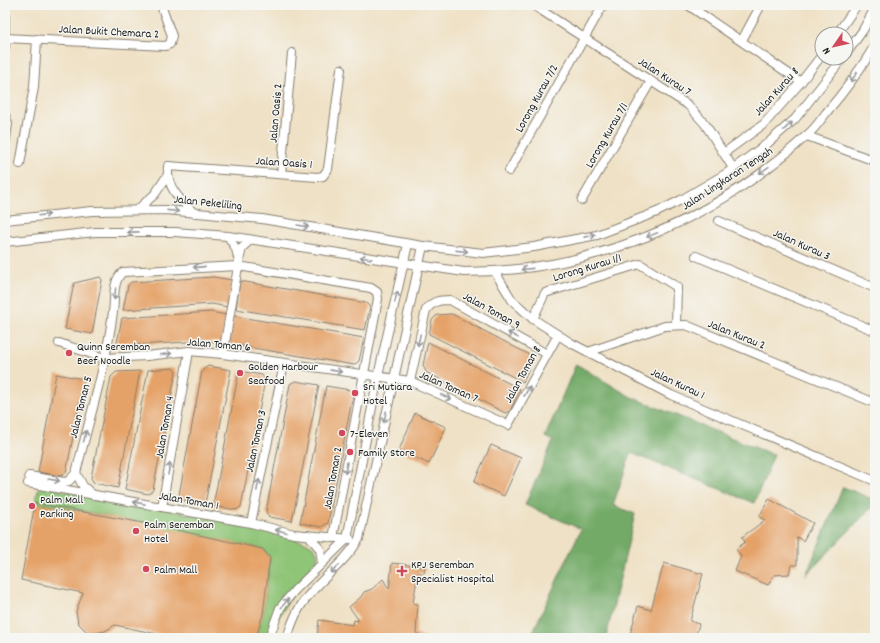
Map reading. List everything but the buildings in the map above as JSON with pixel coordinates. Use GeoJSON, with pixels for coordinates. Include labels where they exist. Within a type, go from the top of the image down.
{"type":"FeatureCollection","features":[{"type":"Feature","properties":{"kind":"street","name":"Jalan Bukit Chemara 2"},"geometry":{"type":"LineString","coordinates":[[5,38],[165,46],[170,44],[172,36],[161,5]]}},
{"type":"Feature","properties":{"kind":"street","name":"Jalan Kurau 7"},"geometry":{"type":"LineString","coordinates":[[533,5],[688,105],[705,124],[733,168]]}},
{"type":"Feature","properties":{"kind":"street","name":"Lorong Kurau 7/2"},"geometry":{"type":"LineString","coordinates":[[509,171],[603,5]]}},
{"type":"Feature","properties":{"kind":"street"},"geometry":{"type":"LineString","coordinates":[[688,5],[742,40],[801,82]]}},
{"type":"Feature","properties":{"kind":"street"},"geometry":{"type":"LineString","coordinates":[[742,40],[761,5]]}},
{"type":"Feature","properties":{"kind":"street"},"geometry":{"type":"LineString","coordinates":[[843,26],[857,5]]}},
{"type":"Feature","properties":{"kind":"street"},"geometry":{"type":"LineString","coordinates":[[854,43],[875,8]]}},
{"type":"Feature","properties":{"kind":"street"},"geometry":{"type":"LineString","coordinates":[[5,10],[5,47]]}},
{"type":"Feature","properties":{"kind":"street"},"geometry":{"type":"LineString","coordinates":[[20,164],[34,87],[37,39]]}},
{"type":"Feature","properties":{"kind":"street","name":"Jalan Lingkaran Tengah"},"geometry":{"type":"LineString","coordinates":[[404,264],[464,272],[495,272],[532,268],[591,256],[637,241],[678,224],[709,208],[768,168],[807,136],[845,90],[875,44]]}},
{"type":"Feature","properties":{"kind":"street","name":"Jalan Oasis 2"},"geometry":{"type":"LineString","coordinates":[[282,174],[292,53]]}},
{"type":"Feature","properties":{"kind":"street","name":"Jalan Kurau 8"},"geometry":{"type":"LineString","coordinates":[[724,152],[764,124],[814,65]]}},
{"type":"Feature","properties":{"kind":"street","name":"Jalan Lingkaran Tengah"},"geometry":{"type":"LineString","coordinates":[[408,244],[483,253],[534,247],[597,235],[644,217],[681,200],[733,168],[768,143],[795,119],[837,66]]}},
{"type":"Feature","properties":{"kind":"street","name":"Jalan Oasis 1"},"geometry":{"type":"LineString","coordinates":[[136,210],[155,194],[168,176],[168,166],[318,177],[326,173],[328,169],[341,69]]}},
{"type":"Feature","properties":{"kind":"street","name":"Lorong Kurau 7/1"},"geometry":{"type":"LineString","coordinates":[[582,200],[651,81]]}},
{"type":"Feature","properties":{"kind":"street"},"geometry":{"type":"LineString","coordinates":[[5,115],[8,124],[5,144]]}},
{"type":"Feature","properties":{"kind":"street"},"geometry":{"type":"LineString","coordinates":[[807,136],[875,161]]}},
{"type":"Feature","properties":{"kind":"street"},"geometry":{"type":"LineString","coordinates":[[168,176],[175,195],[194,213]]}},
{"type":"Feature","properties":{"kind":"street","name":"Jalan Pekeliling"},"geometry":{"type":"LineString","coordinates":[[6,218],[92,211],[166,210],[262,219],[408,244]]}},
{"type":"Feature","properties":{"kind":"street","name":"Jalan Kurau 3"},"geometry":{"type":"LineString","coordinates":[[719,221],[875,288]]}},
{"type":"Feature","properties":{"kind":"street"},"geometry":{"type":"LineString","coordinates":[[5,242],[94,232],[175,232],[228,236],[404,264]]}},
{"type":"Feature","properties":{"kind":"street"},"geometry":{"type":"LineString","coordinates":[[228,236],[236,249],[238,263]]}},
{"type":"Feature","properties":{"kind":"street"},"geometry":{"type":"LineString","coordinates":[[223,354],[238,263],[244,245],[250,240]]}},
{"type":"Feature","properties":{"kind":"street"},"geometry":{"type":"LineString","coordinates":[[269,638],[280,608],[322,563],[347,539],[378,376],[408,244]]}},
{"type":"Feature","properties":{"kind":"street"},"geometry":{"type":"LineString","coordinates":[[287,638],[293,620],[302,604],[346,558],[359,539],[423,246]]}},
{"type":"Feature","properties":{"kind":"street"},"geometry":{"type":"LineString","coordinates":[[696,256],[875,330]]}},
{"type":"Feature","properties":{"kind":"street","name":"Jalan Toman 5"},"geometry":{"type":"LineString","coordinates":[[76,473],[104,358],[113,314],[117,279],[119,275],[123,272],[238,263]]}},
{"type":"Feature","properties":{"kind":"street","name":"Jalan Toman 2"},"geometry":{"type":"LineString","coordinates":[[238,263],[371,288],[377,292],[378,299],[333,538]]}},
{"type":"Feature","properties":{"kind":"street","name":"Lorong Kurau 1/1"},"geometry":{"type":"LineString","coordinates":[[533,319],[545,293],[640,264],[677,287],[676,324]]}},
{"type":"Feature","properties":{"kind":"street","name":"Jalan Kurau 1"},"geometry":{"type":"LineString","coordinates":[[495,272],[512,300],[533,319],[588,352],[671,394],[875,481]]}},
{"type":"Feature","properties":{"kind":"street","name":"Jalan Toman 9"},"geometry":{"type":"LineString","coordinates":[[410,382],[426,310],[432,304],[440,300],[450,300],[547,354]]}},
{"type":"Feature","properties":{"kind":"street","name":"Jalan Kurau 2"},"geometry":{"type":"LineString","coordinates":[[588,352],[665,326],[676,324],[686,325],[875,403]]}},
{"type":"Feature","properties":{"kind":"street","name":"Jalan Toman 8"},"geometry":{"type":"LineString","coordinates":[[508,425],[558,335]]}},
{"type":"Feature","properties":{"kind":"street","name":"Jalan Toman 6"},"geometry":{"type":"LineString","coordinates":[[59,342],[104,358],[147,356],[189,351],[223,354],[284,364],[378,376]]}},
{"type":"Feature","properties":{"kind":"street","name":"Jalan Toman 4"},"geometry":{"type":"LineString","coordinates":[[162,507],[189,351]]}},
{"type":"Feature","properties":{"kind":"street","name":"Jalan Toman 3"},"geometry":{"type":"LineString","coordinates":[[250,523],[284,364]]}},
{"type":"Feature","properties":{"kind":"street","name":"Jalan Toman 7"},"geometry":{"type":"LineString","coordinates":[[378,376],[410,382],[508,425]]}},
{"type":"Feature","properties":{"kind":"street"},"geometry":{"type":"LineString","coordinates":[[76,473],[83,486],[93,495]]}},
{"type":"Feature","properties":{"kind":"street","name":"Jalan Toman 1"},"geometry":{"type":"LineString","coordinates":[[76,473],[69,480],[64,482],[28,479],[93,495],[308,535],[359,539]]}},
{"type":"Feature","properties":{"kind":"street"},"geometry":{"type":"LineString","coordinates":[[344,482],[357,484]]}},
{"type":"Feature","properties":{"kind":"street"},"geometry":{"type":"LineString","coordinates":[[308,535],[320,549],[322,563]]}},
{"type":"Feature","properties":{"kind":"green space"},"geometry":{"type":"Polygon","coordinates":[[[576,364],[631,397],[774,455],[754,503],[631,453],[613,505],[635,514],[606,638],[530,638],[581,529],[525,505],[553,441],[545,437],[576,364]]]}},
{"type":"Feature","properties":{"kind":"green space"},"geometry":{"type":"Polygon","coordinates":[[[39,486],[206,517],[305,542],[314,548],[317,552],[318,558],[304,576],[266,638],[256,638],[263,614],[270,558],[263,549],[58,506],[35,503],[39,486]]]}},
{"type":"Feature","properties":{"kind":"green space"},"geometry":{"type":"Polygon","coordinates":[[[843,487],[875,500],[875,504],[806,575],[843,487]]]}},
{"type":"Feature","properties":{"kind":"place","name":"Quinn Seremban Beef Noodle"},"geometry":{"type":"Point","coordinates":[69,353]}},
{"type":"Feature","properties":{"kind":"place","name":"Golden Harbour Seafood"},"geometry":{"type":"Point","coordinates":[240,373]}},
{"type":"Feature","properties":{"kind":"place","name":"Sri Mutiara Hotel"},"geometry":{"type":"Point","coordinates":[355,393]}},
{"type":"Feature","properties":{"kind":"place","name":"7-Eleven"},"geometry":{"type":"Point","coordinates":[342,433]}},
{"type":"Feature","properties":{"kind":"place","name":"Family Store"},"geometry":{"type":"Point","coordinates":[350,452]}},
{"type":"Feature","properties":{"kind":"place","name":"Palm Mall Parking"},"geometry":{"type":"Point","coordinates":[32,506]}},
{"type":"Feature","properties":{"kind":"place","name":"Palm Seremban Hotel"},"geometry":{"type":"Point","coordinates":[136,531]}},
{"type":"Feature","properties":{"kind":"place","name":"Palm Mall"},"geometry":{"type":"Point","coordinates":[146,569]}},
{"type":"Feature","properties":{"kind":"place","name":"KPJ Seremban Specialist Hospital"},"geometry":{"type":"Point","coordinates":[402,571]}}]}
